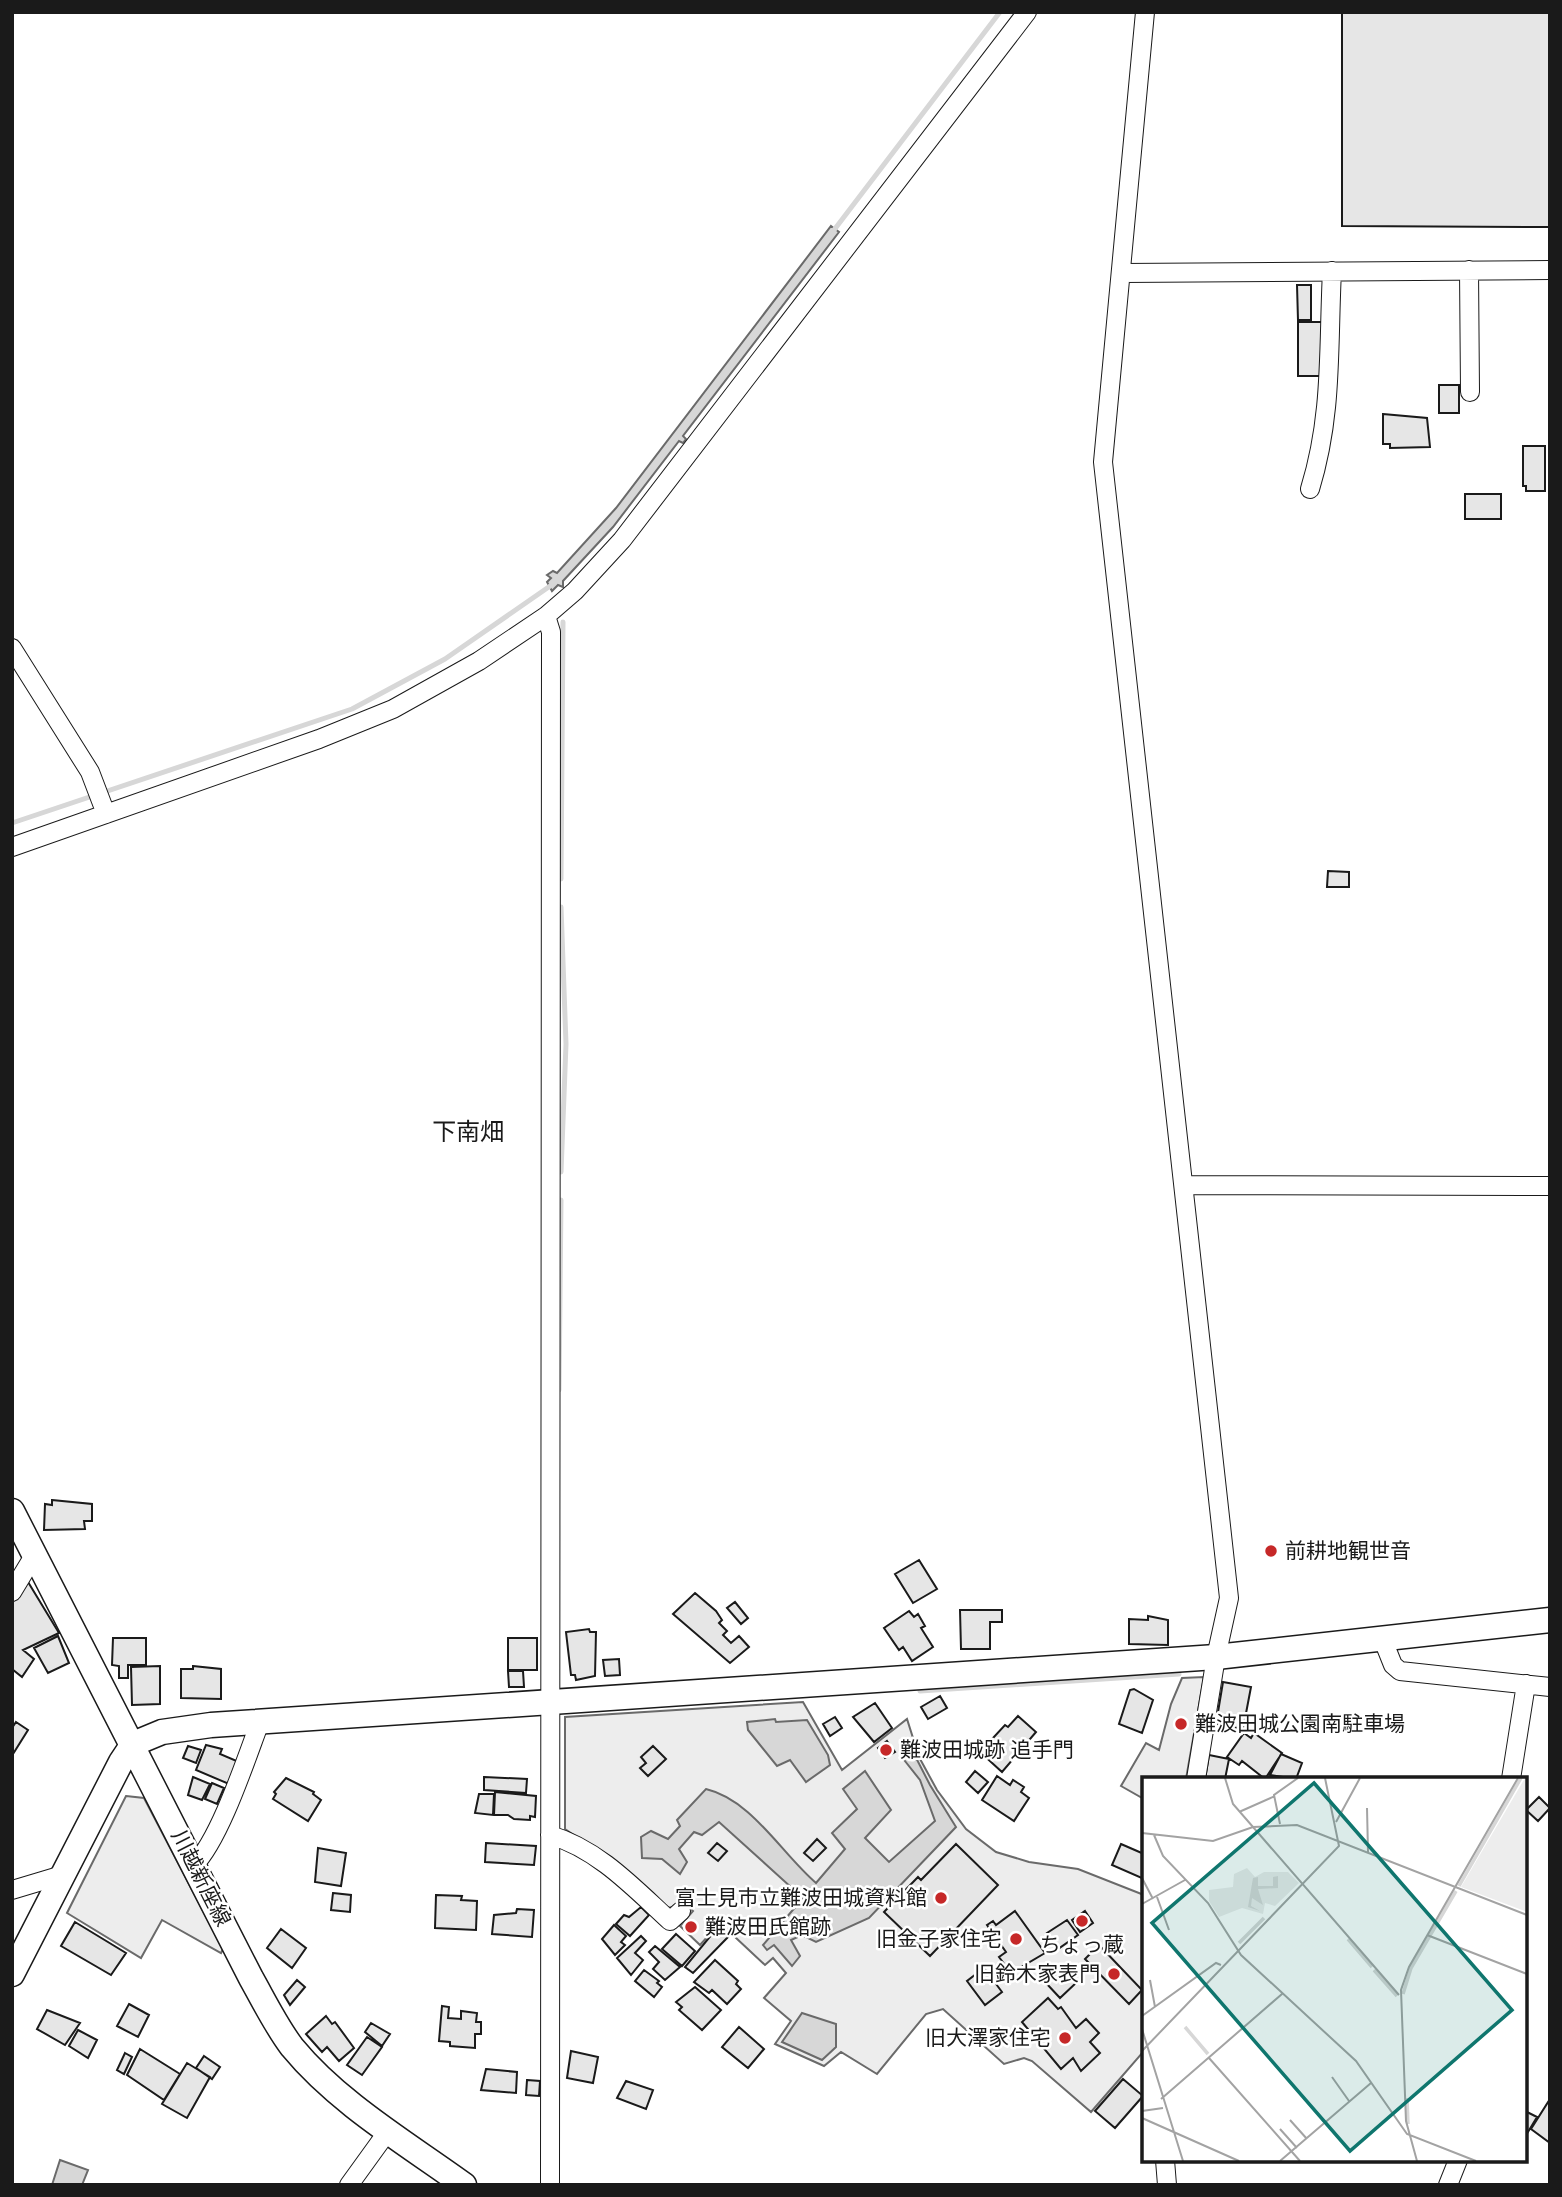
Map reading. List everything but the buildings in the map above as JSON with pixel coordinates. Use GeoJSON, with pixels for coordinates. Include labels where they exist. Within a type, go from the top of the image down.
{"type":"FeatureCollection","features":[{"type":"Feature","properties":{"kind":"street"},"geometry":{"type":"LineString","coordinates":[[12,847],[105,810],[329,735],[393,709],[479,661],[546,616],[575,591],[622,540],[1027,12]]}},
{"type":"Feature","properties":{"kind":"street"},"geometry":{"type":"LineString","coordinates":[[1145,12],[1123,273],[1103,462],[1229,1598],[1216,1657],[1196,1777]]}},
{"type":"Feature","properties":{"kind":"street"},"geometry":{"type":"LineString","coordinates":[[1469,270],[1470,392]]}},
{"type":"Feature","properties":{"kind":"street"},"geometry":{"type":"LineString","coordinates":[[1123,273],[1550,270]]}},
{"type":"Feature","properties":{"kind":"street"},"geometry":{"type":"LineString","coordinates":[[1310,489],[1320,457],[1329,401],[1332,271]]}},
{"type":"Feature","properties":{"kind":"street"},"geometry":{"type":"LineString","coordinates":[[546,616],[551,632],[548,1871],[550,2185]]}},
{"type":"Feature","properties":{"kind":"street"},"geometry":{"type":"LineString","coordinates":[[12,648],[94,780],[105,810]]}},
{"type":"Feature","properties":{"kind":"street"},"geometry":{"type":"LineString","coordinates":[[1185,1185],[1550,1186]]}},
{"type":"Feature","properties":{"kind":"street","name":"川越新座線"},"geometry":{"type":"LineString","coordinates":[[12,1511],[251,1978],[291,2045],[315,2072],[388,2132],[464,2185]]}},
{"type":"Feature","properties":{"kind":"street"},"geometry":{"type":"LineString","coordinates":[[12,1592],[35,1554]]}},
{"type":"Feature","properties":{"kind":"street"},"geometry":{"type":"LineString","coordinates":[[12,1974],[133,1744],[163,1732],[260,1722],[1216,1657],[1550,1620]]}},
{"type":"Feature","properties":{"kind":"street"},"geometry":{"type":"LineString","coordinates":[[1383,1640],[1393,1665],[1400,1671],[1550,1687]]}},
{"type":"Feature","properties":{"kind":"street"},"geometry":{"type":"LineString","coordinates":[[1511,1777],[1526,1684]]}},
{"type":"Feature","properties":{"kind":"street"},"geometry":{"type":"LineString","coordinates":[[194,1865],[203,1857],[260,1722]]}},
{"type":"Feature","properties":{"kind":"street"},"geometry":{"type":"LineString","coordinates":[[550,1835],[573,1842],[623,1878],[670,1921],[681,1911]]}},
{"type":"Feature","properties":{"kind":"street"},"geometry":{"type":"LineString","coordinates":[[12,1890],[62,1875]]}},
{"type":"Feature","properties":{"kind":"street"},"geometry":{"type":"LineString","coordinates":[[349,2185],[388,2132]]}},
{"type":"Feature","properties":{"kind":"street"},"geometry":{"type":"LineString","coordinates":[[1165,2162],[1167,2185]]}},
{"type":"Feature","properties":{"kind":"street"},"geometry":{"type":"LineString","coordinates":[[1448,2185],[1457,2162]]}},
{"type":"Feature","properties":{"kind":"shaded area"},"geometry":{"type":"Polygon","coordinates":[[[831,226],[839,232],[683,436],[686,439],[683,443],[679,441],[613,527],[563,581],[563,587],[558,585],[552,591],[547,582],[551,578],[547,575],[553,571],[557,573],[616,508],[831,226]]]}},
{"type":"Feature","properties":{"kind":"shaded area","name":"難波田城公園南駐車場"},"geometry":{"type":"Polygon","coordinates":[[[1204,1677],[1186,1777],[1142,1777],[1142,1798],[1121,1786],[1146,1743],[1159,1750],[1171,1704],[1182,1678],[1204,1677]]]}},
{"type":"Feature","properties":{"kind":"shaded area"},"geometry":{"type":"Polygon","coordinates":[[[803,1702],[842,1770],[907,1719],[919,1757],[937,1790],[966,1829],[996,1852],[1029,1862],[1078,1869],[1142,1894],[1142,2053],[1091,2112],[1032,2061],[1024,2058],[1004,2064],[943,2009],[926,2014],[877,2074],[841,2052],[824,2066],[775,2044],[791,2021],[764,1998],[786,1973],[773,1958],[765,1965],[720,1923],[700,1945],[680,1926],[693,1911],[681,1899],[674,1907],[665,1908],[627,1872],[565,1829],[565,1717],[803,1702]]]}},
{"type":"Feature","properties":{"kind":"shaded area"},"geometry":{"type":"Polygon","coordinates":[[[775,1719],[776,1722],[807,1720],[828,1755],[830,1765],[806,1782],[790,1760],[777,1766],[748,1730],[747,1722],[775,1719]]]}},
{"type":"Feature","properties":{"kind":"shaded area"},"geometry":{"type":"Polygon","coordinates":[[[911,1748],[956,1827],[869,1918],[816,1942],[802,1935],[791,1940],[800,1956],[792,1966],[774,1945],[767,1950],[763,1945],[803,1898],[719,1822],[702,1835],[694,1832],[679,1849],[687,1862],[680,1874],[662,1859],[642,1858],[641,1837],[651,1831],[668,1839],[680,1826],[677,1820],[706,1789],[738,1804],[816,1883],[845,1849],[832,1833],[857,1809],[843,1789],[865,1771],[891,1810],[865,1838],[889,1862],[935,1821],[920,1780],[901,1756],[911,1748]]]}},
{"type":"Feature","properties":{"kind":"shaded area"},"geometry":{"type":"Polygon","coordinates":[[[126,1796],[144,1798],[223,1949],[221,1953],[162,1920],[141,1958],[67,1913],[126,1796]]]}},
{"type":"Feature","properties":{"kind":"shaded area"},"geometry":{"type":"Polygon","coordinates":[[[802,2013],[836,2024],[836,2047],[822,2060],[782,2042],[802,2013]]]}},
{"type":"Feature","properties":{"kind":"shaded area"},"geometry":{"type":"Polygon","coordinates":[[[60,2160],[88,2170],[82,2185],[52,2185],[60,2160]]]}},
{"type":"Feature","properties":{"kind":"waterway"},"geometry":{"type":"LineString","coordinates":[[831,234],[1000,12]]}},
{"type":"Feature","properties":{"kind":"waterway"},"geometry":{"type":"LineString","coordinates":[[12,823],[352,709],[445,659],[553,584]]}},
{"type":"Feature","properties":{"kind":"waterway"},"geometry":{"type":"LineString","coordinates":[[561,879],[563,622]]}},
{"type":"Feature","properties":{"kind":"waterway"},"geometry":{"type":"LineString","coordinates":[[561,907],[566,1044],[561,1172]]}},
{"type":"Feature","properties":{"kind":"waterway"},"geometry":{"type":"LineString","coordinates":[[559,1390],[561,1200]]}},
{"type":"Feature","properties":{"kind":"waterway"},"geometry":{"type":"LineString","coordinates":[[920,1691],[1179,1674]]}},
{"type":"Feature","properties":{"kind":"place","name":"前耕地観世音"},"geometry":{"type":"Point","coordinates":[1271,1551]}},
{"type":"Feature","properties":{"kind":"place","name":"難波田城公園南駐車場"},"geometry":{"type":"Point","coordinates":[1181,1724]}},
{"type":"Feature","properties":{"kind":"place","name":"難波田城跡 追手門"},"geometry":{"type":"Point","coordinates":[886,1750]}},
{"type":"Feature","properties":{"kind":"place","name":"富士見市立難波田城資料館"},"geometry":{"type":"Point","coordinates":[941,1898]}},
{"type":"Feature","properties":{"kind":"place","name":"ちょっ蔵"},"geometry":{"type":"Point","coordinates":[1082,1921]}},
{"type":"Feature","properties":{"kind":"place","name":"難波田氏館跡"},"geometry":{"type":"Point","coordinates":[691,1927]}},
{"type":"Feature","properties":{"kind":"place","name":"旧金子家住宅"},"geometry":{"type":"Point","coordinates":[1016,1939]}},
{"type":"Feature","properties":{"kind":"place","name":"旧鈴木家表門"},"geometry":{"type":"Point","coordinates":[1114,1974]}},
{"type":"Feature","properties":{"kind":"place","name":"旧大澤家住宅"},"geometry":{"type":"Point","coordinates":[1065,2038]}},
{"type":"Feature","properties":{"kind":"district","name":"下南畑"},"geometry":{"type":"Point","coordinates":[468,1132]}}]}
